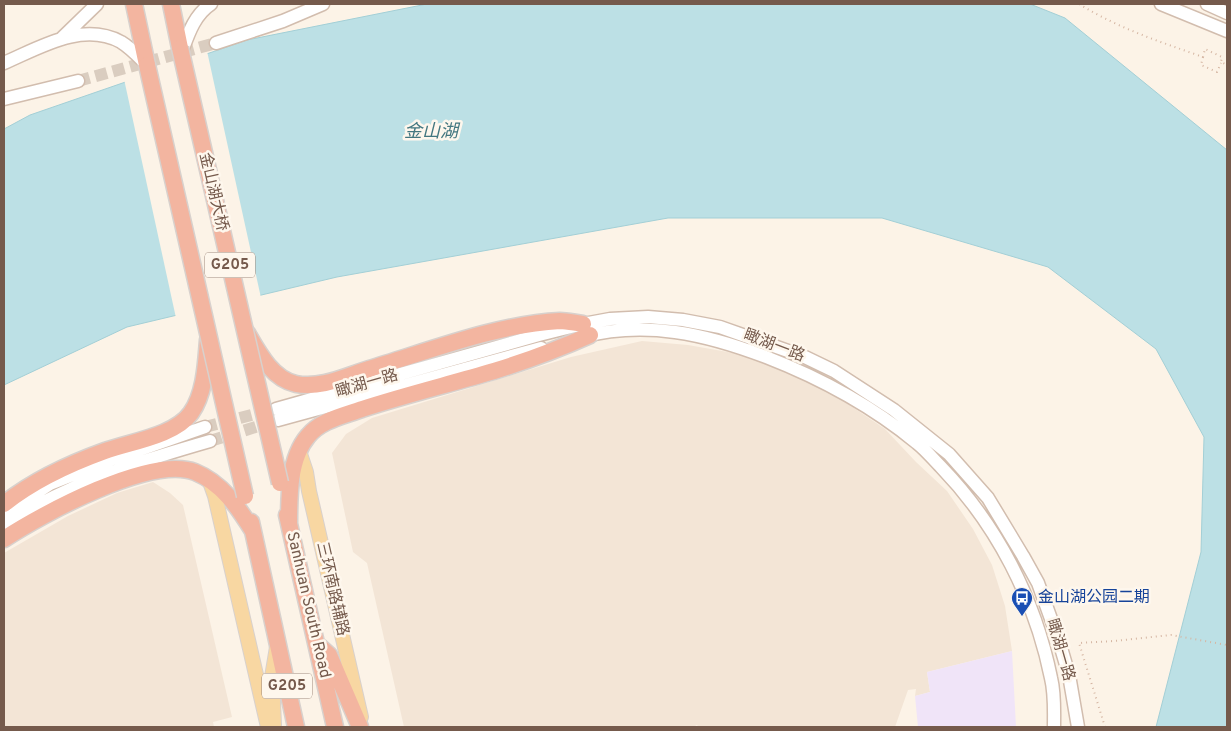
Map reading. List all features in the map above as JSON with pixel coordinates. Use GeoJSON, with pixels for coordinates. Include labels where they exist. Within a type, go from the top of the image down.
{"type":"FeatureCollection","features":[{"type":"Feature","properties":{"kind":"highway","name":"G205"},"geometry":{"type":"LineString","coordinates":[[134,4],[296,727]]}},
{"type":"Feature","properties":{"kind":"highway","name":"G205"},"geometry":{"type":"LineString","coordinates":[[171,4],[181,51]]}},
{"type":"Feature","properties":{"kind":"highway","name":"金山湖大桥"},"geometry":{"type":"LineString","coordinates":[[181,51],[280,483]]}},
{"type":"Feature","properties":{"kind":"highway"},"geometry":{"type":"LineString","coordinates":[[244,328],[258,352],[272,369],[294,384],[310,386],[330,382],[502,330],[561,321],[586,329]]}},
{"type":"Feature","properties":{"kind":"highway"},"geometry":{"type":"LineString","coordinates":[[289,524],[291,475],[299,451],[307,437],[318,427],[336,418],[388,400],[495,371],[564,347],[586,329]]}},
{"type":"Feature","properties":{"kind":"highway"},"geometry":{"type":"LineString","coordinates":[[4,504],[22,489],[55,472],[105,451],[163,432],[184,420],[196,405],[204,378],[209,337]]}},
{"type":"Feature","properties":{"kind":"highway"},"geometry":{"type":"LineString","coordinates":[[4,539],[20,528],[78,498],[128,479],[174,468],[193,472],[209,479],[226,493],[253,531]]}},
{"type":"Feature","properties":{"kind":"highway","name":"Sanhuan South Road"},"geometry":{"type":"LineString","coordinates":[[280,483],[335,727]]}},
{"type":"Feature","properties":{"kind":"highway"},"geometry":{"type":"LineString","coordinates":[[316,644],[329,655],[361,727]]}},
{"type":"Feature","properties":{"kind":"main road","name":"三环南路辅路"},"geometry":{"type":"LineString","coordinates":[[299,451],[306,472],[361,727]]}},
{"type":"Feature","properties":{"kind":"main road"},"geometry":{"type":"LineString","coordinates":[[209,479],[215,496],[268,727]]}},
{"type":"Feature","properties":{"kind":"main road"},"geometry":{"type":"LineString","coordinates":[[274,727],[272,677],[278,644]]}},
{"type":"Feature","properties":{"kind":"street"},"geometry":{"type":"LineString","coordinates":[[4,64],[62,38],[97,4]]}},
{"type":"Feature","properties":{"kind":"street"},"geometry":{"type":"LineString","coordinates":[[181,51],[192,27],[204,8],[212,4]]}},
{"type":"Feature","properties":{"kind":"street"},"geometry":{"type":"LineString","coordinates":[[216,43],[323,4]]}},
{"type":"Feature","properties":{"kind":"street"},"geometry":{"type":"LineString","coordinates":[[1161,4],[1227,31]]}},
{"type":"Feature","properties":{"kind":"street"},"geometry":{"type":"LineString","coordinates":[[1207,4],[1227,13]]}},
{"type":"Feature","properties":{"kind":"street"},"geometry":{"type":"LineString","coordinates":[[62,38],[103,36],[120,42],[132,50],[147,65]]}},
{"type":"Feature","properties":{"kind":"street"},"geometry":{"type":"LineString","coordinates":[[4,99],[78,81]]}},
{"type":"Feature","properties":{"kind":"street","name":"瞰湖一路"},"geometry":{"type":"LineString","coordinates":[[277,415],[586,329],[610,319],[648,317],[683,320],[720,327],[797,354],[834,371],[888,406],[923,432],[949,454],[988,498],[1038,582],[1069,675],[1078,727]]}},
{"type":"Feature","properties":{"kind":"street","name":"瞰湖一路"},"geometry":{"type":"LineString","coordinates":[[586,329],[608,331],[642,328],[665,330],[708,338],[744,348],[800,371],[836,389],[867,407],[918,444],[954,480],[985,519],[1013,566],[1035,620],[1052,679],[1054,727]]}},
{"type":"Feature","properties":{"kind":"street"},"geometry":{"type":"LineString","coordinates":[[4,514],[50,484],[113,459],[206,427]]}},
{"type":"Feature","properties":{"kind":"street"},"geometry":{"type":"LineString","coordinates":[[4,527],[35,506],[70,489],[147,459],[210,441]]}},
{"type":"Feature","properties":{"kind":"path"},"geometry":{"type":"LineString","coordinates":[[1079,4],[1102,18],[1130,31],[1203,57]]}},
{"type":"Feature","properties":{"kind":"path"},"geometry":{"type":"LineString","coordinates":[[1205,49],[1222,57],[1217,72],[1201,65],[1203,57],[1205,49]]}},
{"type":"Feature","properties":{"kind":"path"},"geometry":{"type":"LineString","coordinates":[[1221,62],[1227,65]]}},
{"type":"Feature","properties":{"kind":"path"},"geometry":{"type":"LineString","coordinates":[[1105,727],[1080,643],[1170,635],[1227,645]]}},
{"type":"Feature","properties":{"kind":"shaded area"},"geometry":{"type":"Polygon","coordinates":[[[642,341],[688,345],[739,354],[797,375],[842,400],[885,429],[947,491],[973,529],[992,565],[1005,606],[1012,651],[927,672],[930,692],[915,696],[916,689],[908,690],[895,727],[701,727],[696,725],[695,727],[404,727],[367,563],[353,552],[332,453],[346,434],[372,418],[571,357],[642,341]]]}},
{"type":"Feature","properties":{"kind":"shaded area"},"geometry":{"type":"Polygon","coordinates":[[[153,482],[170,493],[183,505],[232,717],[213,722],[214,727],[4,727],[4,553],[68,516],[117,493],[153,482]]]}},
{"type":"Feature","properties":{"kind":"shaded area"},"geometry":{"type":"Polygon","coordinates":[[[1012,651],[1016,727],[918,727],[915,696],[930,692],[927,672],[1012,651]]]}},
{"type":"Feature","properties":{"kind":"water","name":"金山湖"},"geometry":{"type":"Polygon","coordinates":[[[427,4],[1030,4],[1065,18],[1227,150],[1227,727],[1156,727],[1201,552],[1204,437],[1156,349],[1048,267],[882,218],[668,218],[337,277],[127,327],[4,385],[4,129],[30,115],[247,40],[427,4]]]}},
{"type":"Feature","properties":{"kind":"pier"},"geometry":{"type":"Polygon","coordinates":[[[207,51],[261,298],[176,318],[124,79],[207,51]]]}},
{"type":"Feature","properties":{"kind":"tunnel"},"geometry":{"type":"LineString","coordinates":[[78,81],[216,43]]}},
{"type":"Feature","properties":{"kind":"tunnel"},"geometry":{"type":"LineString","coordinates":[[205,427],[271,410]]}},
{"type":"Feature","properties":{"kind":"tunnel"},"geometry":{"type":"LineString","coordinates":[[210,441],[275,421]]}},
{"type":"Feature","properties":{"kind":"place","name":"金山湖公园二期"},"geometry":{"type":"Point","coordinates":[1022,617]}}]}
